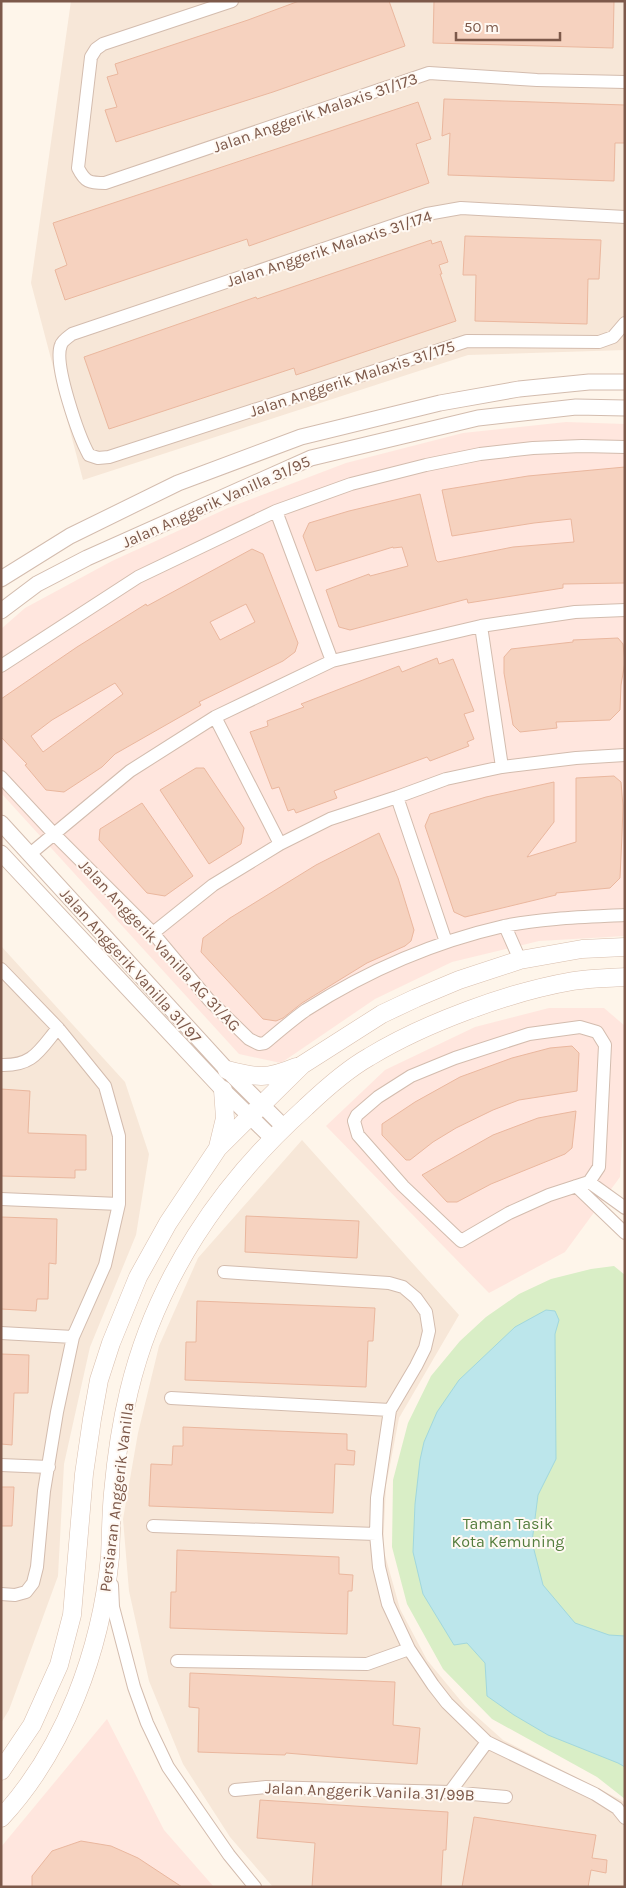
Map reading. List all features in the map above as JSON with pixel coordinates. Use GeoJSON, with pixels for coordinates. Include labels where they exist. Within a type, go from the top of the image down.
{"type":"FeatureCollection","features":[{"type":"Feature","properties":{"kind":"main road","name":"Persiaran Anggerik Vanilla"},"geometry":{"type":"LineString","coordinates":[[1,1771],[32,1724],[59,1665],[70,1623],[76,1577],[84,1474],[92,1419],[99,1380],[111,1343],[138,1277],[168,1223],[218,1148],[302,1065],[382,1014],[459,980],[520,960],[582,950],[625,947]]}},
{"type":"Feature","properties":{"kind":"main road","name":"Persiaran Anggerik Vanilla"},"geometry":{"type":"LineString","coordinates":[[1,1818],[18,1800],[46,1759],[68,1718],[97,1628],[104,1595],[110,1557],[113,1491],[122,1426],[138,1354],[182,1257],[209,1213],[233,1182],[278,1132],[329,1086],[366,1058],[445,1020],[524,992],[574,981],[621,980]]}},
{"type":"Feature","properties":{"kind":"main road"},"geometry":{"type":"LineString","coordinates":[[227,1070],[260,1078],[281,1074],[302,1065]]}},
{"type":"Feature","properties":{"kind":"main road"},"geometry":{"type":"LineString","coordinates":[[218,1148],[225,1118],[223,1090]]}},
{"type":"Feature","properties":{"kind":"street","name":"Jalan Anggerik Malaxis 31/173"},"geometry":{"type":"LineString","coordinates":[[232,1],[96,49],[91,57],[78,168],[82,177],[91,183],[104,183],[430,73],[538,80],[625,82]]}},
{"type":"Feature","properties":{"kind":"street","name":"Jalan Anggerik Malaxis 31/174"},"geometry":{"type":"LineString","coordinates":[[98,458],[89,455],[83,444],[61,374],[59,358],[61,344],[72,334],[427,214],[461,208],[625,217]]}},
{"type":"Feature","properties":{"kind":"street","name":"Jalan Anggerik Malaxis 31/175"},"geometry":{"type":"LineString","coordinates":[[98,458],[109,457],[467,341],[599,342],[612,338],[625,323]]}},
{"type":"Feature","properties":{"kind":"street","name":"Jalan Anggerik Vanilla 31/95"},"geometry":{"type":"LineString","coordinates":[[1,579],[70,536],[178,483],[301,437],[440,403],[519,388],[589,382],[625,382]]}},
{"type":"Feature","properties":{"kind":"street","name":"Jalan Anggerik Vanilla 31/95"},"geometry":{"type":"LineString","coordinates":[[1,611],[37,584],[87,558],[311,458],[478,418],[576,408],[625,408]]}},
{"type":"Feature","properties":{"kind":"street"},"geometry":{"type":"LineString","coordinates":[[1,666],[138,577],[276,511],[351,484],[426,465],[480,454],[533,448],[625,447]]}},
{"type":"Feature","properties":{"kind":"street"},"geometry":{"type":"LineString","coordinates":[[276,511],[332,661]]}},
{"type":"Feature","properties":{"kind":"street"},"geometry":{"type":"LineString","coordinates":[[30,854],[130,771],[215,717],[332,661],[481,626],[575,612],[625,610]]}},
{"type":"Feature","properties":{"kind":"street"},"geometry":{"type":"LineString","coordinates":[[481,626],[502,767]]}},
{"type":"Feature","properties":{"kind":"street"},"geometry":{"type":"LineString","coordinates":[[215,717],[280,844]]}},
{"type":"Feature","properties":{"kind":"street"},"geometry":{"type":"LineString","coordinates":[[153,933],[213,885],[280,844],[330,818],[446,779],[502,767],[576,758],[625,755]]}},
{"type":"Feature","properties":{"kind":"street","name":"Jalan Anggerik Vanilla AG 31/AG"},"geometry":{"type":"LineString","coordinates":[[1,777],[54,834],[153,933],[209,1000],[249,1039],[259,1044],[265,1043],[305,1011],[384,966],[446,942]]}},
{"type":"Feature","properties":{"kind":"street"},"geometry":{"type":"LineString","coordinates":[[397,797],[446,942],[505,926],[582,917],[625,915]]}},
{"type":"Feature","properties":{"kind":"street","name":"Jalan Anggerik Vanilla 31/97"},"geometry":{"type":"LineString","coordinates":[[1,823],[227,1070],[263,1105],[278,1132]]}},
{"type":"Feature","properties":{"kind":"street","name":"Jalan Anggerik Vanilla 31/97"},"geometry":{"type":"LineString","coordinates":[[1,853],[250,1118],[278,1132]]}},
{"type":"Feature","properties":{"kind":"street"},"geometry":{"type":"LineString","coordinates":[[505,926],[520,960]]}},
{"type":"Feature","properties":{"kind":"street"},"geometry":{"type":"LineString","coordinates":[[1,969],[58,1028],[105,1086],[119,1136],[119,1204],[105,1264],[74,1337],[57,1412],[44,1491],[37,1567],[33,1582],[26,1592],[1,1594]]}},
{"type":"Feature","properties":{"kind":"street"},"geometry":{"type":"LineString","coordinates":[[580,1027],[588,1029],[597,1032],[605,1045],[600,1167],[589,1182],[576,1186],[509,1213],[461,1240],[403,1186],[358,1134],[354,1121],[357,1115],[378,1097],[411,1076],[455,1058],[528,1034],[580,1027]]}},
{"type":"Feature","properties":{"kind":"street"},"geometry":{"type":"LineString","coordinates":[[1,1065],[24,1063],[34,1056],[58,1028]]}},
{"type":"Feature","properties":{"kind":"street"},"geometry":{"type":"LineString","coordinates":[[589,1182],[625,1208]]}},
{"type":"Feature","properties":{"kind":"street"},"geometry":{"type":"LineString","coordinates":[[576,1186],[625,1233]]}},
{"type":"Feature","properties":{"kind":"street"},"geometry":{"type":"LineString","coordinates":[[1,1199],[119,1204]]}},
{"type":"Feature","properties":{"kind":"street"},"geometry":{"type":"LineString","coordinates":[[625,1238],[625,1243]]}},
{"type":"Feature","properties":{"kind":"street"},"geometry":{"type":"LineString","coordinates":[[224,1272],[389,1283],[403,1287],[416,1298],[426,1312],[429,1331],[425,1348],[390,1410],[377,1498],[376,1534],[379,1567],[388,1604],[409,1649],[447,1703],[487,1742],[595,1794],[617,1808],[625,1818]]}},
{"type":"Feature","properties":{"kind":"street"},"geometry":{"type":"LineString","coordinates":[[1,1333],[74,1337]]}},
{"type":"Feature","properties":{"kind":"street"},"geometry":{"type":"LineString","coordinates":[[171,1398],[390,1410]]}},
{"type":"Feature","properties":{"kind":"street"},"geometry":{"type":"LineString","coordinates":[[1,1465],[49,1467]]}},
{"type":"Feature","properties":{"kind":"street"},"geometry":{"type":"LineString","coordinates":[[153,1526],[376,1534]]}},
{"type":"Feature","properties":{"kind":"street"},"geometry":{"type":"LineString","coordinates":[[110,1557],[115,1616],[134,1687],[147,1723],[168,1767],[229,1855],[255,1887]]}},
{"type":"Feature","properties":{"kind":"street"},"geometry":{"type":"LineString","coordinates":[[177,1661],[367,1664],[409,1649]]}},
{"type":"Feature","properties":{"kind":"street"},"geometry":{"type":"LineString","coordinates":[[450,1792],[487,1742]]}},
{"type":"Feature","properties":{"kind":"street","name":"Jalan Anggerik Vanila 31/99B"},"geometry":{"type":"LineString","coordinates":[[234,1790],[266,1788],[450,1792],[506,1797]]}},
{"type":"Feature","properties":{"kind":"shaded area"},"geometry":{"type":"Polygon","coordinates":[[[71,1],[625,1],[625,350],[468,355],[83,480],[31,283],[71,1]]]}},
{"type":"Feature","properties":{"kind":"shaded area"},"geometry":{"type":"Polygon","coordinates":[[[566,422],[625,424],[625,936],[539,941],[452,962],[375,999],[281,1063],[239,1054],[1,793],[1,629],[25,608],[112,561],[228,508],[346,463],[463,433],[566,422]]]}},
{"type":"Feature","properties":{"kind":"shaded area"},"geometry":{"type":"Polygon","coordinates":[[[1,946],[125,1082],[149,1154],[136,1235],[90,1347],[64,1464],[58,1576],[9,1710],[1,1723],[1,946]]]}},
{"type":"Feature","properties":{"kind":"shaded area"},"geometry":{"type":"Polygon","coordinates":[[[549,1008],[604,1008],[625,1026],[625,1096],[620,1177],[565,1252],[489,1293],[326,1126],[385,1070],[475,1027],[549,1008]]]}},
{"type":"Feature","properties":{"kind":"shaded area"},"geometry":{"type":"Polygon","coordinates":[[[302,1140],[459,1315],[399,1418],[386,1486],[383,1548],[400,1609],[427,1660],[465,1706],[503,1740],[625,1802],[625,1887],[273,1887],[230,1837],[183,1764],[149,1681],[129,1591],[123,1519],[138,1433],[159,1346],[198,1258],[302,1140]]]}},
{"type":"Feature","properties":{"kind":"shaded area"},"geometry":{"type":"Polygon","coordinates":[[[107,1719],[164,1830],[214,1887],[1,1887],[1,1847],[107,1719]]]}},
{"type":"Feature","properties":{"kind":"green space","name":"Taman Tasik Kota Kemuning"},"geometry":{"type":"Polygon","coordinates":[[[614,1266],[625,1275],[625,1799],[597,1777],[492,1719],[443,1669],[407,1604],[392,1547],[393,1480],[408,1423],[431,1376],[460,1341],[486,1317],[519,1294],[551,1279],[591,1269],[614,1266]]]}},
{"type":"Feature","properties":{"kind":"water"},"geometry":{"type":"Polygon","coordinates":[[[546,1310],[555,1311],[559,1320],[555,1334],[556,1459],[538,1495],[532,1542],[543,1585],[575,1623],[609,1635],[625,1636],[625,1767],[548,1735],[487,1696],[485,1663],[467,1643],[454,1645],[423,1594],[413,1552],[415,1504],[420,1460],[424,1442],[437,1412],[459,1380],[515,1327],[546,1310]]]}},
{"type":"Feature","properties":{"kind":"building"},"geometry":{"type":"Polygon","coordinates":[[[299,1],[389,1],[405,46],[273,92],[116,142],[105,110],[117,107],[107,77],[118,74],[115,64],[299,1]]]}},
{"type":"Feature","properties":{"kind":"building"},"geometry":{"type":"Polygon","coordinates":[[[434,1],[614,1],[613,48],[433,43],[434,1]]]}},
{"type":"Feature","properties":{"kind":"building"},"geometry":{"type":"Polygon","coordinates":[[[444,99],[625,105],[625,143],[615,143],[614,181],[448,175],[450,133],[442,136],[444,99]]]}},
{"type":"Feature","properties":{"kind":"building"},"geometry":{"type":"Polygon","coordinates":[[[418,102],[431,139],[416,144],[429,183],[249,246],[247,239],[65,300],[55,270],[67,265],[53,223],[418,102]]]}},
{"type":"Feature","properties":{"kind":"building"},"geometry":{"type":"Polygon","coordinates":[[[465,236],[601,240],[599,279],[588,279],[587,324],[475,321],[476,275],[463,275],[465,236]]]}},
{"type":"Feature","properties":{"kind":"building"},"geometry":{"type":"Polygon","coordinates":[[[431,240],[432,244],[441,241],[448,262],[439,265],[442,274],[440,274],[456,321],[296,375],[294,368],[109,429],[84,357],[256,297],[257,299],[431,240]]]}},
{"type":"Feature","properties":{"kind":"building"},"geometry":{"type":"Polygon","coordinates":[[[625,467],[625,583],[563,584],[563,588],[468,603],[467,599],[350,630],[339,627],[326,590],[369,574],[370,576],[408,566],[402,547],[393,547],[316,571],[303,536],[309,523],[420,494],[438,562],[513,547],[574,542],[571,519],[452,536],[442,490],[528,476],[625,467]]]}},
{"type":"Feature","properties":{"kind":"building"},"geometry":{"type":"Polygon","coordinates":[[[252,549],[263,554],[298,643],[295,652],[283,661],[199,702],[201,705],[115,754],[102,767],[64,792],[46,790],[25,765],[27,764],[1,737],[1,699],[77,647],[146,604],[147,606],[252,549]],[[246,604],[210,622],[220,640],[255,622],[246,604]],[[115,683],[52,720],[31,736],[43,752],[123,694],[115,683]]]}},
{"type":"Feature","properties":{"kind":"building"},"geometry":{"type":"Polygon","coordinates":[[[618,638],[623,644],[625,662],[621,685],[620,710],[610,720],[556,722],[557,728],[520,732],[513,725],[504,673],[504,657],[511,649],[573,642],[573,640],[618,638]]]}},
{"type":"Feature","properties":{"kind":"building"},"geometry":{"type":"Polygon","coordinates":[[[437,658],[439,664],[453,659],[474,711],[464,714],[474,739],[467,742],[469,746],[430,761],[427,757],[334,791],[337,798],[296,813],[294,809],[288,811],[279,787],[272,789],[250,732],[268,726],[267,721],[304,707],[301,704],[399,666],[402,672],[437,658]]]}},
{"type":"Feature","properties":{"kind":"building"},"geometry":{"type":"Polygon","coordinates":[[[196,768],[204,768],[244,828],[241,844],[209,864],[160,790],[196,768]]]}},
{"type":"Feature","properties":{"kind":"building"},"geometry":{"type":"Polygon","coordinates":[[[614,776],[621,782],[623,806],[622,835],[620,878],[610,888],[556,893],[556,895],[465,917],[454,912],[425,826],[430,814],[486,797],[554,782],[554,822],[527,857],[576,842],[576,778],[614,776]]]}},
{"type":"Feature","properties":{"kind":"building"},"geometry":{"type":"Polygon","coordinates":[[[142,803],[193,876],[165,896],[147,893],[99,840],[100,829],[142,803]]]}},
{"type":"Feature","properties":{"kind":"building"},"geometry":{"type":"Polygon","coordinates":[[[379,833],[398,878],[414,930],[411,941],[405,946],[367,963],[302,1003],[283,1018],[276,1021],[263,1019],[201,952],[203,938],[230,918],[316,865],[379,833]]]}},
{"type":"Feature","properties":{"kind":"building"},"geometry":{"type":"Polygon","coordinates":[[[572,1046],[579,1053],[577,1091],[519,1100],[493,1110],[456,1128],[433,1142],[410,1160],[406,1160],[382,1135],[382,1124],[415,1102],[460,1077],[512,1058],[550,1048],[572,1046]]]}},
{"type":"Feature","properties":{"kind":"building"},"geometry":{"type":"Polygon","coordinates":[[[1,1089],[30,1091],[28,1133],[86,1135],[86,1170],[75,1170],[75,1178],[1,1176],[1,1089]]]}},
{"type":"Feature","properties":{"kind":"building"},"geometry":{"type":"Polygon","coordinates":[[[576,1111],[572,1148],[565,1154],[491,1184],[457,1202],[447,1202],[422,1175],[493,1135],[538,1118],[576,1111]]]}},
{"type":"Feature","properties":{"kind":"building"},"geometry":{"type":"Polygon","coordinates":[[[246,1216],[359,1221],[357,1258],[245,1252],[246,1216]]]}},
{"type":"Feature","properties":{"kind":"building"},"geometry":{"type":"Polygon","coordinates":[[[1,1217],[57,1219],[56,1264],[49,1263],[48,1299],[37,1299],[36,1311],[1,1309],[1,1217]]]}},
{"type":"Feature","properties":{"kind":"building"},"geometry":{"type":"Polygon","coordinates":[[[197,1301],[375,1308],[373,1341],[368,1341],[366,1387],[185,1380],[186,1342],[196,1342],[197,1301]]]}},
{"type":"Feature","properties":{"kind":"building"},"geometry":{"type":"Polygon","coordinates":[[[1,1354],[29,1355],[28,1393],[14,1393],[12,1445],[1,1444],[1,1354]]]}},
{"type":"Feature","properties":{"kind":"building"},"geometry":{"type":"Polygon","coordinates":[[[183,1427],[347,1434],[347,1450],[355,1451],[354,1465],[335,1464],[333,1513],[149,1506],[151,1464],[172,1465],[173,1446],[183,1446],[183,1427]]]}},
{"type":"Feature","properties":{"kind":"building"},"geometry":{"type":"Polygon","coordinates":[[[1,1487],[14,1487],[12,1526],[1,1526],[1,1487]]]}},
{"type":"Feature","properties":{"kind":"building"},"geometry":{"type":"Polygon","coordinates":[[[177,1550],[339,1557],[339,1574],[353,1575],[352,1591],[348,1591],[347,1634],[170,1628],[171,1592],[176,1592],[177,1550]]]}},
{"type":"Feature","properties":{"kind":"building"},"geometry":{"type":"Polygon","coordinates":[[[190,1673],[395,1682],[393,1725],[420,1728],[417,1764],[286,1753],[285,1755],[198,1752],[199,1708],[189,1707],[190,1673]]]}},
{"type":"Feature","properties":{"kind":"building"},"geometry":{"type":"Polygon","coordinates":[[[260,1800],[448,1812],[446,1850],[443,1850],[441,1887],[312,1887],[315,1843],[257,1838],[260,1800]]]}},
{"type":"Feature","properties":{"kind":"building"},"geometry":{"type":"Polygon","coordinates":[[[474,1817],[596,1835],[592,1858],[607,1860],[606,1873],[591,1870],[588,1887],[462,1887],[474,1817]]]}},
{"type":"Feature","properties":{"kind":"building"},"geometry":{"type":"Polygon","coordinates":[[[81,1841],[111,1846],[138,1858],[182,1887],[32,1887],[32,1876],[52,1851],[81,1841]]]}}]}
